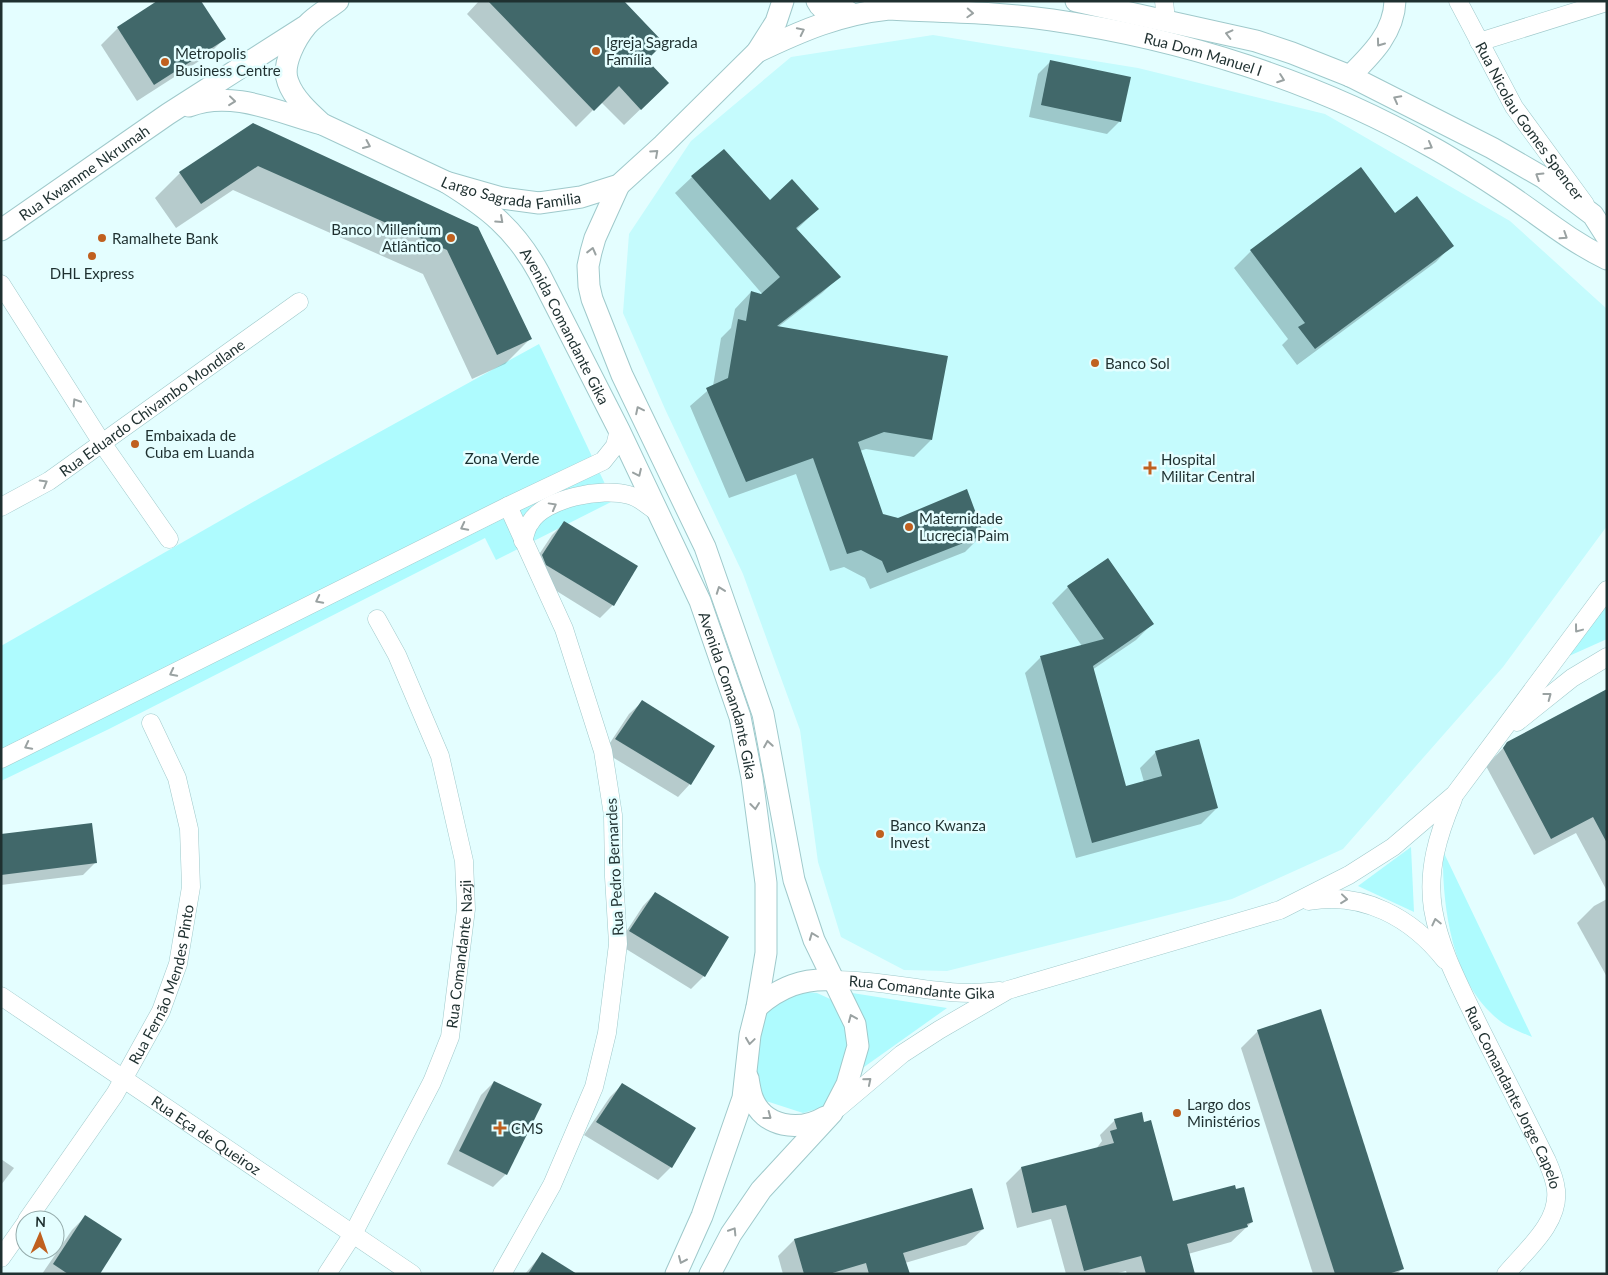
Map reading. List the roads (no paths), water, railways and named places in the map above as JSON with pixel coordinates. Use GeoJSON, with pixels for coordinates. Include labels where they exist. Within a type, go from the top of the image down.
{"type":"FeatureCollection","features":[{"type":"Feature","properties":{"kind":"street","name":"Largo Sagrada Familia"},"geometry":{"type":"LineString","coordinates":[[338,1],[308,24],[292,51],[286,73],[293,92],[322,124],[446,182],[502,198],[539,203],[581,196],[619,185],[663,145],[757,52],[776,22],[783,1]]}},
{"type":"Feature","properties":{"kind":"street"},"geometry":{"type":"LineString","coordinates":[[817,1],[820,7],[829,12],[864,11]]}},
{"type":"Feature","properties":{"kind":"street","name":"Rua Dom Manuel I"},"geometry":{"type":"LineString","coordinates":[[1076,1],[1165,11],[1292,53],[1350,76],[1492,148],[1544,178],[1593,215]]}},
{"type":"Feature","properties":{"kind":"street"},"geometry":{"type":"LineString","coordinates":[[1350,76],[1385,35],[1393,20],[1395,1]]}},
{"type":"Feature","properties":{"kind":"street","name":"Rua Nicolau Gomes Spencer"},"geometry":{"type":"LineString","coordinates":[[1458,1],[1514,107],[1593,215],[1607,238]]}},
{"type":"Feature","properties":{"kind":"street"},"geometry":{"type":"LineString","coordinates":[[1479,42],[1607,2]]}},
{"type":"Feature","properties":{"kind":"street","name":"Rua Dom Manuel I"},"geometry":{"type":"LineString","coordinates":[[757,52],[808,27],[864,11],[889,9],[1050,20],[1114,31],[1236,64],[1359,109],[1430,146],[1501,190],[1564,236],[1607,259]]}},
{"type":"Feature","properties":{"kind":"street","name":"Rua Kwamme Nkrumah"},"geometry":{"type":"LineString","coordinates":[[1,230],[168,114],[308,24]]}},
{"type":"Feature","properties":{"kind":"street","name":"Rua Kwamme Nkrumah"},"geometry":{"type":"LineString","coordinates":[[168,114],[204,100],[228,100],[250,103],[322,124]]}},
{"type":"Feature","properties":{"kind":"street","name":"Avenida Comandante Gika"},"geometry":{"type":"LineString","coordinates":[[446,182],[484,206],[510,230],[526,250],[619,430],[700,601],[740,717],[752,778],[766,883],[766,953],[758,1007],[750,1035],[743,1098],[718,1174],[702,1216],[676,1274]]}},
{"type":"Feature","properties":{"kind":"street","name":"Avenida Comandante Gika"},"geometry":{"type":"LineString","coordinates":[[619,185],[595,238],[591,252],[588,266],[592,299],[622,375],[705,547],[763,714],[794,880],[814,940],[855,1024],[858,1046],[847,1084],[832,1113],[761,1190],[731,1234],[710,1274]]}},
{"type":"Feature","properties":{"kind":"street"},"geometry":{"type":"LineString","coordinates":[[1,284],[102,443],[169,539]]}},
{"type":"Feature","properties":{"kind":"street","name":"Rua Eduardo Chivambo Mondlane"},"geometry":{"type":"LineString","coordinates":[[1,507],[49,481],[299,302]]}},
{"type":"Feature","properties":{"kind":"street"},"geometry":{"type":"LineString","coordinates":[[1,759],[508,506],[603,461],[615,446],[619,430]]}},
{"type":"Feature","properties":{"kind":"street"},"geometry":{"type":"LineString","coordinates":[[523,541],[530,522],[543,512],[566,499],[590,493],[614,492],[632,495],[656,511]]}},
{"type":"Feature","properties":{"kind":"street","name":"Rua Pedro Bernardes"},"geometry":{"type":"LineString","coordinates":[[502,1274],[552,1185],[594,1086],[607,1033],[618,944],[614,878],[614,815],[603,751],[564,629],[508,506]]}},
{"type":"Feature","properties":{"kind":"street"},"geometry":{"type":"LineString","coordinates":[[747,1075],[752,1099],[765,1116],[781,1125],[803,1126],[832,1113],[902,1054],[1008,990],[1280,910],[1341,879],[1392,847],[1455,794],[1607,590]]}},
{"type":"Feature","properties":{"kind":"street","name":"Rua Comandante Nazji"},"geometry":{"type":"LineString","coordinates":[[327,1274],[353,1234],[432,1082],[450,1037],[466,909],[464,861],[440,756],[415,695],[376,619]]}},
{"type":"Feature","properties":{"kind":"street"},"geometry":{"type":"LineString","coordinates":[[1497,738],[1572,678],[1607,657]]}},
{"type":"Feature","properties":{"kind":"street","name":"Rua Fernão Mendes Pinto"},"geometry":{"type":"LineString","coordinates":[[35,1210],[115,1094],[161,1011],[178,964],[191,887],[190,829],[179,787],[151,723]]}},
{"type":"Feature","properties":{"kind":"street","name":"Rua Comandante Jorge Capelo"},"geometry":{"type":"LineString","coordinates":[[1455,794],[1436,846],[1432,887],[1438,929],[1451,968],[1547,1161],[1556,1192],[1554,1209],[1545,1227],[1506,1274]]}},
{"type":"Feature","properties":{"kind":"street","name":"Rua Comandante Jorge Capelo"},"geometry":{"type":"LineString","coordinates":[[1280,910],[1329,898],[1354,900],[1378,908],[1399,917],[1418,932],[1436,949],[1451,968]]}},
{"type":"Feature","properties":{"kind":"street"},"geometry":{"type":"LineString","coordinates":[[758,1007],[772,994],[786,987],[807,981],[833,980]]}},
{"type":"Feature","properties":{"kind":"street","name":"Rua Comandante Gika"},"geometry":{"type":"LineString","coordinates":[[833,980],[874,981],[940,993],[985,993],[1008,990]]}},
{"type":"Feature","properties":{"kind":"street","name":"Rua Eça de Queiroz"},"geometry":{"type":"LineString","coordinates":[[1,996],[412,1274]]}},
{"type":"Feature","properties":{"kind":"street"},"geometry":{"type":"LineString","coordinates":[[1,1258],[15,1238]]}},
{"type":"Feature","properties":{"kind":"place","name":"Igreja Sagrada Família"},"geometry":{"type":"Point","coordinates":[596,51]}},
{"type":"Feature","properties":{"kind":"place","name":"Metropolis Business Centre"},"geometry":{"type":"Point","coordinates":[165,62]}},
{"type":"Feature","properties":{"kind":"place","name":"Ramalhete Bank"},"geometry":{"type":"Point","coordinates":[102,238]}},
{"type":"Feature","properties":{"kind":"place","name":"Banco Millenium Atlântico"},"geometry":{"type":"Point","coordinates":[451,238]}},
{"type":"Feature","properties":{"kind":"place","name":"DHL Express"},"geometry":{"type":"Point","coordinates":[92,256]}},
{"type":"Feature","properties":{"kind":"place","name":"Banco Sol"},"geometry":{"type":"Point","coordinates":[1095,363]}},
{"type":"Feature","properties":{"kind":"place","name":"Embaixada de Cuba em Luanda"},"geometry":{"type":"Point","coordinates":[135,444]}},
{"type":"Feature","properties":{"kind":"place","name":"Hospital Militar Central"},"geometry":{"type":"Point","coordinates":[1150,468]}},
{"type":"Feature","properties":{"kind":"place","name":"Maternidade Lucrecia Paim"},"geometry":{"type":"Point","coordinates":[909,527]}},
{"type":"Feature","properties":{"kind":"place","name":"Banco Kwanza Invest"},"geometry":{"type":"Point","coordinates":[880,834]}},
{"type":"Feature","properties":{"kind":"place","name":"Largo dos Ministérios"},"geometry":{"type":"Point","coordinates":[1177,1113]}},
{"type":"Feature","properties":{"kind":"place","name":"CMS"},"geometry":{"type":"Point","coordinates":[500,1128]}},
{"type":"Feature","properties":{"kind":"park label","name":"Zona Verde"},"geometry":{"type":"Point","coordinates":[502,458]}}]}
